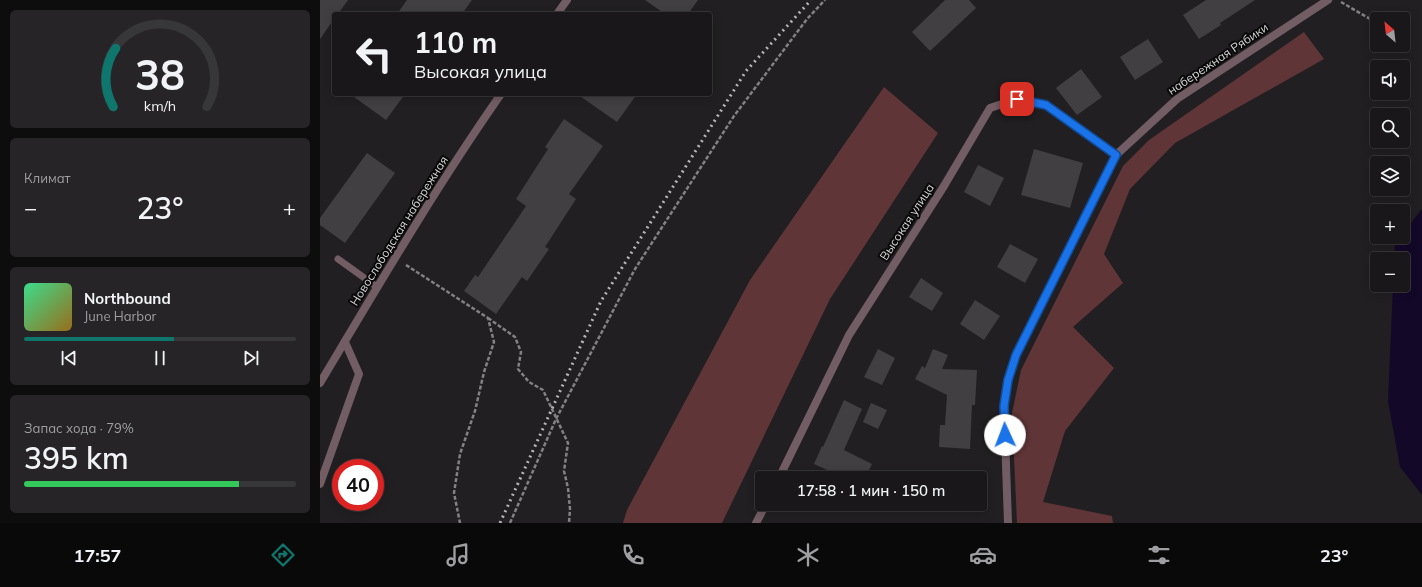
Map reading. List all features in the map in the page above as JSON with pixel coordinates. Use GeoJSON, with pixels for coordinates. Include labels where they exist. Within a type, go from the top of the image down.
{"type":"FeatureCollection","features":[{"type":"Feature","properties":{"kind":"street"},"geometry":{"type":"LineString","coordinates":[[558,12],[567,0]]}},
{"type":"Feature","properties":{"kind":"street","name":"набережная Рябики"},"geometry":{"type":"LineString","coordinates":[[1008,523],[1004,406],[1008,380],[1016,355],[1116,155],[1178,99],[1328,0]]}},
{"type":"Feature","properties":{"kind":"street","name":"Новослободская набережная"},"geometry":{"type":"LineString","coordinates":[[320,383],[377,287],[474,132],[500,96]]}},
{"type":"Feature","properties":{"kind":"street","name":"Высокая улица"},"geometry":{"type":"LineString","coordinates":[[782,471],[849,335],[944,186],[990,108],[1017,99],[1046,105],[1116,155]]}},
{"type":"Feature","properties":{"kind":"street"},"geometry":{"type":"LineString","coordinates":[[320,484],[359,374],[345,342]]}},
{"type":"Feature","properties":{"kind":"street"},"geometry":{"type":"LineString","coordinates":[[756,523],[762,511]]}},
{"type":"Feature","properties":{"kind":"lane"},"geometry":{"type":"LineString","coordinates":[[338,259],[377,287]]}},
{"type":"Feature","properties":{"kind":"path"},"geometry":{"type":"LineString","coordinates":[[510,523],[556,419],[635,269],[734,116],[807,19],[825,0]]}},
{"type":"Feature","properties":{"kind":"path"},"geometry":{"type":"LineString","coordinates":[[1337,0],[1370,19]]}},
{"type":"Feature","properties":{"kind":"path"},"geometry":{"type":"LineString","coordinates":[[396,258],[515,337],[521,352],[518,369],[529,382],[543,390],[568,443],[564,471],[568,488],[570,509],[569,523]]}},
{"type":"Feature","properties":{"kind":"path"},"geometry":{"type":"LineString","coordinates":[[460,523],[454,493],[460,454],[475,411],[484,372],[494,342],[488,318]]}},
{"type":"Feature","properties":{"kind":"shaded area"},"geometry":{"type":"Polygon","coordinates":[[[1304,32],[1324,59],[1175,143],[1130,189],[1104,254],[1123,283],[1073,327],[1114,368],[1065,431],[1043,502],[1112,516],[1113,523],[1017,523],[1012,413],[1021,370],[1123,166],[1149,140],[1304,32]]]}},
{"type":"Feature","properties":{"kind":"shaded area"},"geometry":{"type":"Polygon","coordinates":[[[884,87],[938,133],[830,299],[722,523],[623,523],[627,510],[750,280],[884,87]]]}},
{"type":"Feature","properties":{"kind":"shaded area"},"geometry":{"type":"Polygon","coordinates":[[[1422,209],[1422,495],[1400,467],[1388,401],[1393,292],[1410,292],[1410,252],[1394,252],[1395,244],[1410,244],[1410,224],[1422,209]]]}},
{"type":"Feature","properties":{"kind":"building"},"geometry":{"type":"Polygon","coordinates":[[[320,0],[348,0],[339,12],[332,12],[332,22],[320,39],[320,0]]]}},
{"type":"Feature","properties":{"kind":"building"},"geometry":{"type":"Polygon","coordinates":[[[407,0],[472,0],[463,12],[398,12],[407,0]]]}},
{"type":"Feature","properties":{"kind":"building"},"geometry":{"type":"Polygon","coordinates":[[[645,0],[698,0],[689,12],[662,12],[645,0]]]}},
{"type":"Feature","properties":{"kind":"building"},"geometry":{"type":"Polygon","coordinates":[[[945,0],[969,0],[976,8],[930,51],[912,32],[945,0]]]}},
{"type":"Feature","properties":{"kind":"building"},"geometry":{"type":"Polygon","coordinates":[[[1206,0],[1255,0],[1199,39],[1183,15],[1206,0]]]}},
{"type":"Feature","properties":{"kind":"building"},"geometry":{"type":"Polygon","coordinates":[[[1148,39],[1163,62],[1135,80],[1120,57],[1148,39]]]}},
{"type":"Feature","properties":{"kind":"building"},"geometry":{"type":"Polygon","coordinates":[[[1081,69],[1102,97],[1077,115],[1056,88],[1081,69]]]}},
{"type":"Feature","properties":{"kind":"building"},"geometry":{"type":"Polygon","coordinates":[[[353,96],[404,96],[386,120],[353,96]]]}},
{"type":"Feature","properties":{"kind":"building"},"geometry":{"type":"Polygon","coordinates":[[[580,96],[636,96],[617,122],[580,96]]]}},
{"type":"Feature","properties":{"kind":"building"},"geometry":{"type":"Polygon","coordinates":[[[564,119],[603,146],[569,194],[576,199],[545,247],[549,249],[527,281],[522,277],[496,314],[464,291],[475,275],[478,277],[526,206],[516,199],[548,149],[545,147],[564,119]]]}},
{"type":"Feature","properties":{"kind":"building"},"geometry":{"type":"Polygon","coordinates":[[[1034,149],[1083,163],[1070,208],[1021,195],[1034,149]]]}},
{"type":"Feature","properties":{"kind":"building"},"geometry":{"type":"Polygon","coordinates":[[[367,153],[395,173],[345,243],[320,225],[320,218],[367,153]]]}},
{"type":"Feature","properties":{"kind":"building"},"geometry":{"type":"Polygon","coordinates":[[[978,165],[1004,178],[990,206],[964,192],[978,165]]]}},
{"type":"Feature","properties":{"kind":"building"},"geometry":{"type":"Polygon","coordinates":[[[1010,244],[1038,259],[1025,283],[997,267],[1010,244]]]}},
{"type":"Feature","properties":{"kind":"building"},"geometry":{"type":"Polygon","coordinates":[[[921,278],[943,293],[932,311],[909,297],[921,278]]]}},
{"type":"Feature","properties":{"kind":"building"},"geometry":{"type":"Polygon","coordinates":[[[975,300],[1000,316],[984,340],[960,324],[975,300]]]}},
{"type":"Feature","properties":{"kind":"building"},"geometry":{"type":"Polygon","coordinates":[[[878,349],[895,358],[882,385],[864,377],[878,349]]]}},
{"type":"Feature","properties":{"kind":"building"},"geometry":{"type":"Polygon","coordinates":[[[933,349],[948,355],[942,369],[977,370],[975,405],[972,405],[970,449],[939,447],[940,425],[945,425],[947,395],[915,379],[922,366],[925,368],[933,349]]]}},
{"type":"Feature","properties":{"kind":"building"},"geometry":{"type":"Polygon","coordinates":[[[844,400],[862,409],[844,450],[872,464],[868,471],[830,471],[814,464],[822,446],[823,447],[844,400]]]}},
{"type":"Feature","properties":{"kind":"building"},"geometry":{"type":"Polygon","coordinates":[[[871,403],[887,410],[878,429],[863,422],[871,403]]]}},
{"type":"Feature","properties":{"kind":"railway"},"geometry":{"type":"LineString","coordinates":[[500,523],[601,301],[746,71],[811,0]]}},
{"type":"Feature","properties":{"kind":"route"},"geometry":{"type":"LineString","coordinates":[[1005,435],[1004,406],[1008,380],[1016,355],[1116,155],[1046,105],[1017,99]]}}]}
